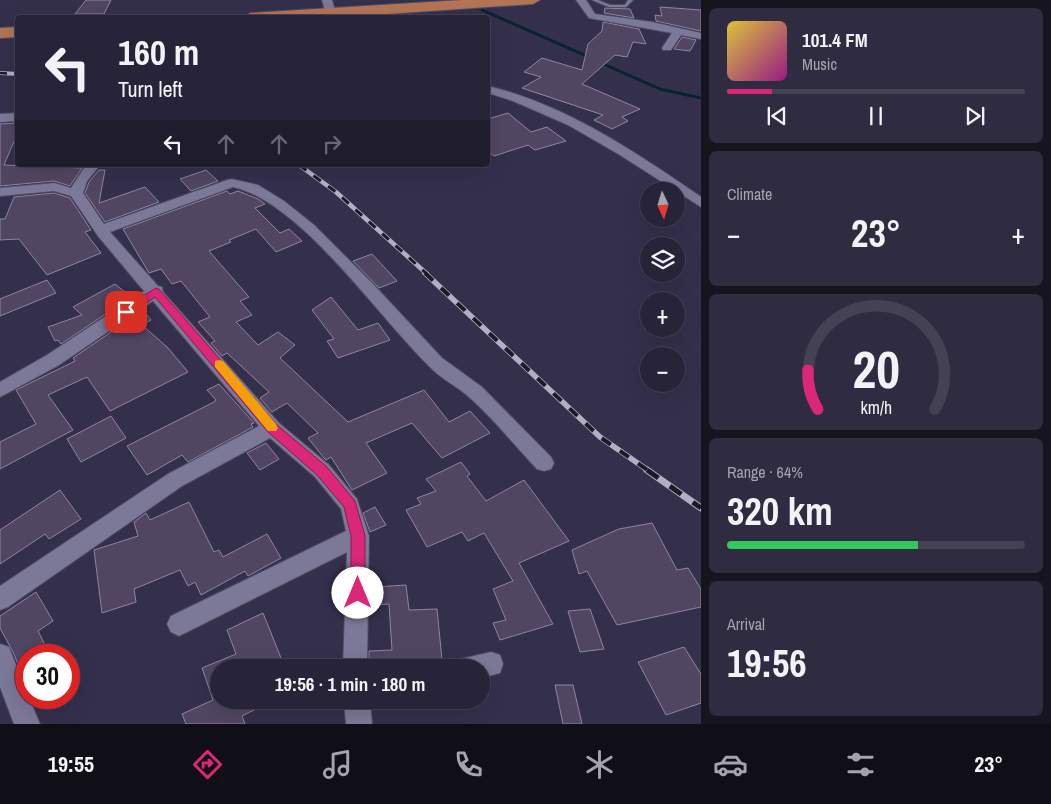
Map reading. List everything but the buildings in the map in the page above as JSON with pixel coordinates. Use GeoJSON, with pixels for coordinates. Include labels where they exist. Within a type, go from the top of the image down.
{"type":"FeatureCollection","features":[{"type":"Feature","properties":{"kind":"highway"},"geometry":{"type":"LineString","coordinates":[[280,15],[330,10],[533,0]]}},
{"type":"Feature","properties":{"kind":"highway"},"geometry":{"type":"LineString","coordinates":[[0,33],[15,32]]}},
{"type":"Feature","properties":{"kind":"street"},"geometry":{"type":"LineString","coordinates":[[581,0],[592,16],[701,36]]}},
{"type":"Feature","properties":{"kind":"street"},"geometry":{"type":"LineString","coordinates":[[667,48],[678,31]]}},
{"type":"Feature","properties":{"kind":"street"},"geometry":{"type":"LineString","coordinates":[[490,90],[554,113],[597,134],[638,159],[701,203]]}},
{"type":"Feature","properties":{"kind":"street"},"geometry":{"type":"LineString","coordinates":[[0,118],[15,117]]}},
{"type":"Feature","properties":{"kind":"street"},"geometry":{"type":"LineString","coordinates":[[76,193],[81,180],[91,167]]}},
{"type":"Feature","properties":{"kind":"street"},"geometry":{"type":"LineString","coordinates":[[101,230],[232,183],[244,182],[254,187],[290,212],[331,249],[437,364],[475,391],[544,464]]}},
{"type":"Feature","properties":{"kind":"street"},"geometry":{"type":"LineString","coordinates":[[0,192],[54,188],[76,193],[101,230],[156,291],[272,428],[322,471],[350,505],[358,536],[358,612],[355,659]]}},
{"type":"Feature","properties":{"kind":"street"},"geometry":{"type":"LineString","coordinates":[[0,390],[54,360],[156,291]]}},
{"type":"Feature","properties":{"kind":"street"},"geometry":{"type":"LineString","coordinates":[[0,599],[175,480],[272,428]]}},
{"type":"Feature","properties":{"kind":"street"},"geometry":{"type":"LineString","coordinates":[[179,624],[358,536]]}},
{"type":"Feature","properties":{"kind":"street"},"geometry":{"type":"LineString","coordinates":[[0,656],[27,724]]}},
{"type":"Feature","properties":{"kind":"street"},"geometry":{"type":"LineString","coordinates":[[358,709],[359,724]]}},
{"type":"Feature","properties":{"kind":"lane"},"geometry":{"type":"LineString","coordinates":[[594,0],[609,6],[626,6],[631,0]]}},
{"type":"Feature","properties":{"kind":"waterway"},"geometry":{"type":"LineString","coordinates":[[482,10],[591,58]]}},
{"type":"Feature","properties":{"kind":"waterway"},"geometry":{"type":"LineString","coordinates":[[599,62],[660,89],[701,98]]}},
{"type":"Feature","properties":{"kind":"railway"},"geometry":{"type":"LineString","coordinates":[[0,73],[15,74]]}},
{"type":"Feature","properties":{"kind":"railway"},"geometry":{"type":"LineString","coordinates":[[302,167],[336,192],[427,274]]}},
{"type":"Feature","properties":{"kind":"railway"},"geometry":{"type":"LineString","coordinates":[[425,273],[600,437],[649,471]]}},
{"type":"Feature","properties":{"kind":"railway"},"geometry":{"type":"LineString","coordinates":[[647,470],[701,508]]}},
{"type":"Feature","properties":{"kind":"slow traffic"},"geometry":{"type":"LineString","coordinates":[[219,364],[272,428]]}},
{"type":"Feature","properties":{"kind":"route"},"geometry":{"type":"LineString","coordinates":[[126,312],[156,291],[272,428],[322,471],[350,505],[358,536],[358,593]]}}]}
